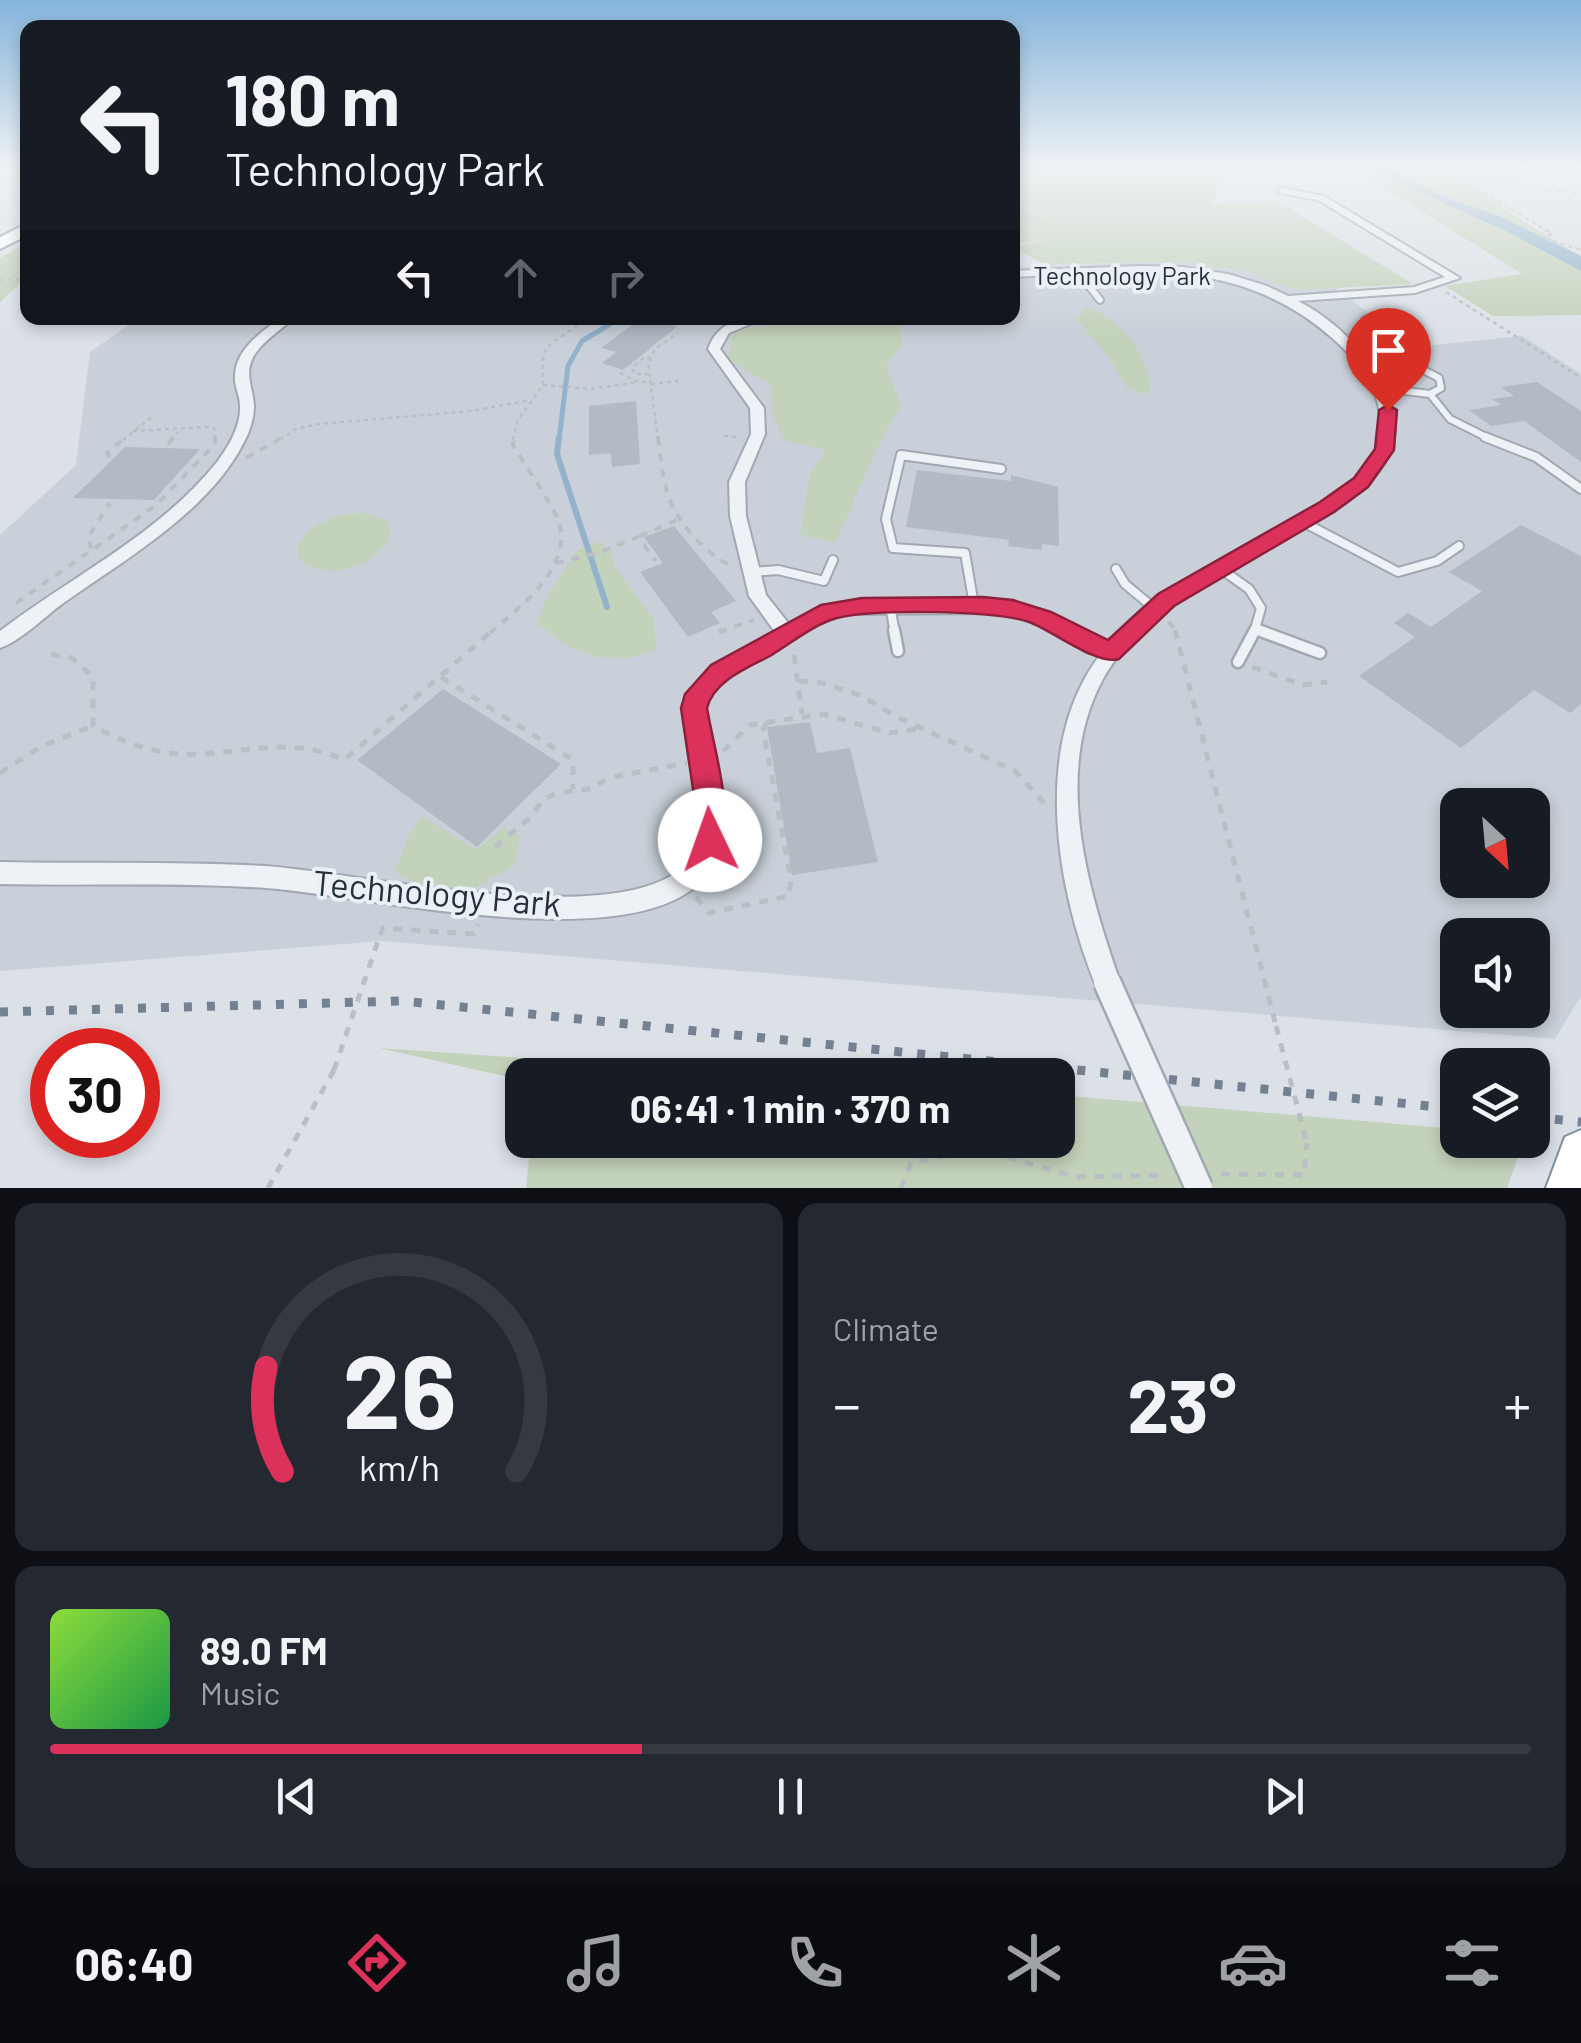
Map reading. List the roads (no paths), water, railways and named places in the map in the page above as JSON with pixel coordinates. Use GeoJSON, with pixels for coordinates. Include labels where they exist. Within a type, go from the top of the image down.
{"type":"FeatureCollection","features":[{"type":"Feature","properties":{"kind":"street"},"geometry":{"type":"LineString","coordinates":[[1292,298],[1434,286],[1454,278],[1364,223]]}},
{"type":"Feature","properties":{"kind":"street","name":"Technology Park"},"geometry":{"type":"LineString","coordinates":[[1020,274],[1211,273],[1257,284],[1292,298],[1354,351],[1380,388],[1389,424],[1379,461],[1348,493],[1155,609],[1111,652],[1089,690],[1075,730],[1066,785],[1077,884],[1107,982],[1196,1179]]}},
{"type":"Feature","properties":{"kind":"street"},"geometry":{"type":"LineString","coordinates":[[0,641],[163,522],[220,468],[236,446],[245,420],[247,408],[241,380],[246,361],[260,340],[279,325]]}},
{"type":"Feature","properties":{"kind":"street"},"geometry":{"type":"LineString","coordinates":[[740,325],[724,331],[714,342],[714,348],[723,365],[750,394],[759,417],[758,434],[740,474],[736,495],[752,572],[768,614],[786,634],[830,611],[974,605],[1027,612],[1111,652]]}},
{"type":"Feature","properties":{"kind":"street","name":"Technology Park"},"geometry":{"type":"LineString","coordinates":[[0,874],[264,877],[527,906],[639,902],[658,897],[684,882],[701,863],[710,840],[711,816],[694,708],[698,694],[720,672],[786,634]]}},
{"type":"Feature","properties":{"kind":"lane"},"geometry":{"type":"LineString","coordinates":[[1079,273],[1100,300]]}},
{"type":"Feature","properties":{"kind":"lane"},"geometry":{"type":"LineString","coordinates":[[1365,320],[1412,364],[1439,378],[1441,388],[1430,394],[1380,388]]}},
{"type":"Feature","properties":{"kind":"lane"},"geometry":{"type":"LineString","coordinates":[[1430,394],[1436,407],[1451,420],[1482,438],[1535,456],[1581,489]]}},
{"type":"Feature","properties":{"kind":"lane"},"geometry":{"type":"LineString","coordinates":[[974,605],[965,553],[893,548],[886,520],[901,455],[1001,469]]}},
{"type":"Feature","properties":{"kind":"lane"},"geometry":{"type":"LineString","coordinates":[[1302,522],[1398,572],[1436,561],[1459,546]]}},
{"type":"Feature","properties":{"kind":"lane"},"geometry":{"type":"LineString","coordinates":[[752,572],[778,570],[824,581],[833,560]]}},
{"type":"Feature","properties":{"kind":"lane"},"geometry":{"type":"LineString","coordinates":[[1220,568],[1258,600],[1262,617],[1238,662]]}},
{"type":"Feature","properties":{"kind":"lane"},"geometry":{"type":"LineString","coordinates":[[1116,569],[1124,584],[1155,609]]}},
{"type":"Feature","properties":{"kind":"lane"},"geometry":{"type":"LineString","coordinates":[[890,606],[898,650]]}},
{"type":"Feature","properties":{"kind":"lane"},"geometry":{"type":"LineString","coordinates":[[1255,629],[1320,653]]}},
{"type":"Feature","properties":{"kind":"water"},"geometry":{"type":"Polygon","coordinates":[[[1489,223],[1514,223],[1581,256],[1581,271],[1489,223]]]}},
{"type":"Feature","properties":{"kind":"waterway"},"geometry":{"type":"LineString","coordinates":[[559,440],[568,366],[582,341],[608,325]]}},
{"type":"Feature","properties":{"kind":"waterway"},"geometry":{"type":"LineString","coordinates":[[559,437],[557,454],[607,607]]}},
{"type":"Feature","properties":{"kind":"railway"},"geometry":{"type":"LineString","coordinates":[[0,1012],[403,1001],[1440,1107]]}},
{"type":"Feature","properties":{"kind":"railway"},"geometry":{"type":"LineString","coordinates":[[1550,1119],[1581,1122]]}}]}
